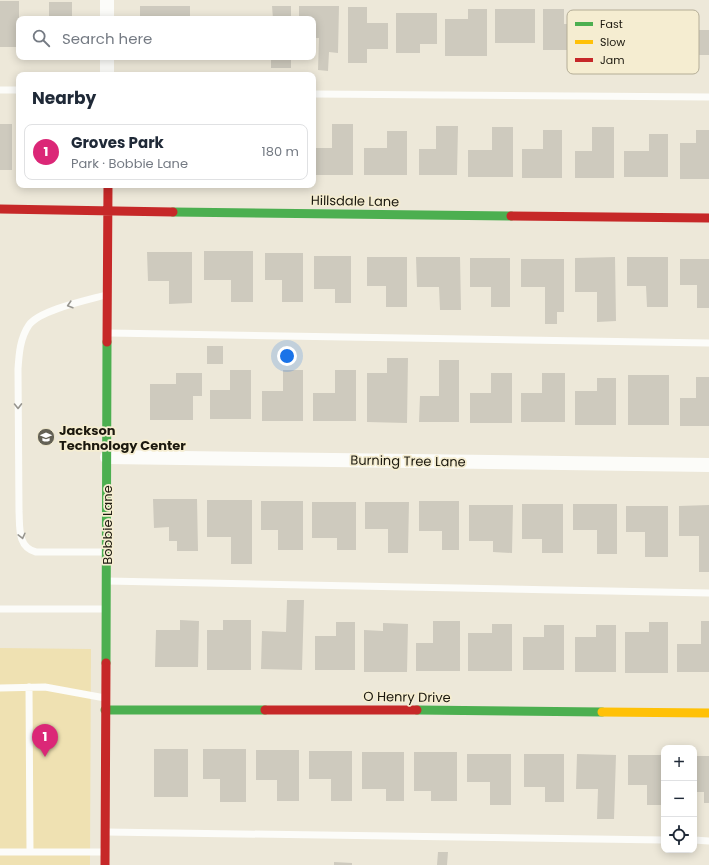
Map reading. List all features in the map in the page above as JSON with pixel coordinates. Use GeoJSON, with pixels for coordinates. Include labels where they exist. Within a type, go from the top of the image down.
{"type":"FeatureCollection","features":[{"type":"Feature","properties":{"kind":"street"},"geometry":{"type":"LineString","coordinates":[[107,0],[107,16]]}},
{"type":"Feature","properties":{"kind":"street"},"geometry":{"type":"LineString","coordinates":[[107,60],[107,72]]}},
{"type":"Feature","properties":{"kind":"street","name":"Bobbie Lane"},"geometry":{"type":"LineString","coordinates":[[105,865],[108,188]]}},
{"type":"Feature","properties":{"kind":"street","name":"Hillsdale Lane"},"geometry":{"type":"LineString","coordinates":[[0,209],[709,218]]}},
{"type":"Feature","properties":{"kind":"street","name":"Burning Tree Lane"},"geometry":{"type":"LineString","coordinates":[[107,457],[709,465]]}},
{"type":"Feature","properties":{"kind":"street","name":"O Henry Drive"},"geometry":{"type":"LineString","coordinates":[[105,710],[368,710],[709,713]]}},
{"type":"Feature","properties":{"kind":"lane"},"geometry":{"type":"LineString","coordinates":[[0,90],[16,90]]}},
{"type":"Feature","properties":{"kind":"lane"},"geometry":{"type":"LineString","coordinates":[[316,94],[709,97]]}},
{"type":"Feature","properties":{"kind":"lane"},"geometry":{"type":"LineString","coordinates":[[106,552],[36,552],[30,550],[23,543],[20,534],[19,511],[18,369],[19,351],[24,334],[30,323],[48,312],[108,294]]}},
{"type":"Feature","properties":{"kind":"lane"},"geometry":{"type":"LineString","coordinates":[[108,333],[709,343]]}},
{"type":"Feature","properties":{"kind":"lane"},"geometry":{"type":"LineString","coordinates":[[106,581],[709,593]]}},
{"type":"Feature","properties":{"kind":"lane"},"geometry":{"type":"LineString","coordinates":[[0,609],[106,609]]}},
{"type":"Feature","properties":{"kind":"lane"},"geometry":{"type":"LineString","coordinates":[[29,687],[30,852]]}},
{"type":"Feature","properties":{"kind":"lane"},"geometry":{"type":"LineString","coordinates":[[0,688],[45,687],[105,698]]}},
{"type":"Feature","properties":{"kind":"lane"},"geometry":{"type":"LineString","coordinates":[[105,832],[661,840]]}},
{"type":"Feature","properties":{"kind":"lane"},"geometry":{"type":"LineString","coordinates":[[697,840],[709,840]]}},
{"type":"Feature","properties":{"kind":"lane"},"geometry":{"type":"LineString","coordinates":[[0,852],[105,852]]}},
{"type":"Feature","properties":{"kind":"shaded area"},"geometry":{"type":"Polygon","coordinates":[[[0,648],[91,649],[90,865],[0,865],[0,648]]]}},
{"type":"Feature","properties":{"kind":"building"},"geometry":{"type":"Polygon","coordinates":[[[0,1],[19,1],[19,16],[16,16],[16,47],[0,47],[0,1]]]}},
{"type":"Feature","properties":{"kind":"building"},"geometry":{"type":"Polygon","coordinates":[[[49,2],[72,2],[72,16],[49,16],[49,2]]]}},
{"type":"Feature","properties":{"kind":"building"},"geometry":{"type":"Polygon","coordinates":[[[140,6],[190,6],[190,16],[140,16],[140,6]]]}},
{"type":"Feature","properties":{"kind":"building"},"geometry":{"type":"Polygon","coordinates":[[[272,6],[291,6],[291,16],[273,16],[272,6]]]}},
{"type":"Feature","properties":{"kind":"building"},"geometry":{"type":"Polygon","coordinates":[[[299,6],[339,6],[338,53],[329,52],[328,71],[318,70],[319,38],[316,38],[316,16],[299,16],[299,6]]]}},
{"type":"Feature","properties":{"kind":"building"},"geometry":{"type":"Polygon","coordinates":[[[348,7],[367,7],[367,23],[388,23],[388,49],[367,49],[367,63],[348,63],[348,7]]]}},
{"type":"Feature","properties":{"kind":"building"},"geometry":{"type":"Polygon","coordinates":[[[468,9],[487,9],[487,56],[445,56],[445,19],[468,19],[468,9]]]}},
{"type":"Feature","properties":{"kind":"building"},"geometry":{"type":"Polygon","coordinates":[[[495,9],[535,9],[535,43],[495,43],[495,9]]]}},
{"type":"Feature","properties":{"kind":"building"},"geometry":{"type":"Polygon","coordinates":[[[543,9],[564,9],[564,24],[567,24],[567,50],[543,50],[543,9]]]}},
{"type":"Feature","properties":{"kind":"building"},"geometry":{"type":"Polygon","coordinates":[[[396,13],[437,13],[437,44],[420,44],[420,53],[396,53],[396,13]]]}},
{"type":"Feature","properties":{"kind":"building"},"geometry":{"type":"Polygon","coordinates":[[[699,30],[709,30],[709,55],[699,55],[699,30]]]}},
{"type":"Feature","properties":{"kind":"building"},"geometry":{"type":"Polygon","coordinates":[[[271,60],[291,60],[291,68],[271,68],[271,60]]]}},
{"type":"Feature","properties":{"kind":"building"},"geometry":{"type":"Polygon","coordinates":[[[0,124],[12,124],[12,170],[0,170],[0,124]]]}},
{"type":"Feature","properties":{"kind":"building"},"geometry":{"type":"Polygon","coordinates":[[[332,124],[353,124],[353,175],[316,175],[316,148],[332,148],[332,124]]]}},
{"type":"Feature","properties":{"kind":"building"},"geometry":{"type":"Polygon","coordinates":[[[436,126],[458,126],[457,175],[419,175],[419,149],[436,149],[436,126]]]}},
{"type":"Feature","properties":{"kind":"building"},"geometry":{"type":"Polygon","coordinates":[[[492,127],[513,127],[513,177],[468,177],[468,150],[492,150],[492,127]]]}},
{"type":"Feature","properties":{"kind":"building"},"geometry":{"type":"Polygon","coordinates":[[[592,127],[614,127],[614,178],[575,178],[575,151],[592,151],[592,127]]]}},
{"type":"Feature","properties":{"kind":"building"},"geometry":{"type":"Polygon","coordinates":[[[543,130],[562,130],[562,178],[522,178],[522,149],[543,149],[543,130]]]}},
{"type":"Feature","properties":{"kind":"building"},"geometry":{"type":"Polygon","coordinates":[[[696,130],[709,130],[709,179],[680,179],[680,143],[696,143],[696,130]]]}},
{"type":"Feature","properties":{"kind":"building"},"geometry":{"type":"Polygon","coordinates":[[[387,131],[407,131],[407,175],[364,175],[364,148],[387,148],[387,131]]]}},
{"type":"Feature","properties":{"kind":"building"},"geometry":{"type":"Polygon","coordinates":[[[649,134],[668,134],[668,177],[624,177],[624,151],[649,151],[649,134]]]}},
{"type":"Feature","properties":{"kind":"building"},"geometry":{"type":"Polygon","coordinates":[[[204,251],[253,251],[253,302],[231,302],[231,280],[204,280],[204,251]]]}},
{"type":"Feature","properties":{"kind":"building"},"geometry":{"type":"Polygon","coordinates":[[[147,252],[192,252],[192,303],[169,304],[169,281],[148,281],[147,252]]]}},
{"type":"Feature","properties":{"kind":"building"},"geometry":{"type":"Polygon","coordinates":[[[265,253],[303,253],[303,302],[282,302],[282,280],[265,280],[265,253]]]}},
{"type":"Feature","properties":{"kind":"building"},"geometry":{"type":"Polygon","coordinates":[[[314,256],[351,256],[351,303],[335,303],[335,289],[314,289],[314,256]]]}},
{"type":"Feature","properties":{"kind":"building"},"geometry":{"type":"Polygon","coordinates":[[[367,257],[407,257],[407,307],[386,307],[386,286],[367,286],[367,257]]]}},
{"type":"Feature","properties":{"kind":"building"},"geometry":{"type":"Polygon","coordinates":[[[416,257],[460,257],[461,310],[440,310],[439,287],[417,287],[416,257]]]}},
{"type":"Feature","properties":{"kind":"building"},"geometry":{"type":"Polygon","coordinates":[[[615,257],[616,321],[597,322],[597,292],[575,292],[575,258],[615,257]]]}},
{"type":"Feature","properties":{"kind":"building"},"geometry":{"type":"Polygon","coordinates":[[[627,257],[668,257],[668,307],[647,307],[646,286],[627,286],[627,257]]]}},
{"type":"Feature","properties":{"kind":"building"},"geometry":{"type":"Polygon","coordinates":[[[470,258],[510,258],[510,307],[491,307],[491,287],[470,287],[470,258]]]}},
{"type":"Feature","properties":{"kind":"building"},"geometry":{"type":"Polygon","coordinates":[[[521,259],[564,259],[564,312],[557,312],[557,324],[545,324],[545,287],[521,287],[521,259]]]}},
{"type":"Feature","properties":{"kind":"building"},"geometry":{"type":"Polygon","coordinates":[[[680,259],[709,259],[709,308],[697,308],[697,285],[680,285],[680,259]]]}},
{"type":"Feature","properties":{"kind":"building"},"geometry":{"type":"Polygon","coordinates":[[[207,346],[223,346],[223,364],[207,364],[207,346]]]}},
{"type":"Feature","properties":{"kind":"building"},"geometry":{"type":"Polygon","coordinates":[[[387,358],[408,358],[407,423],[367,422],[367,373],[387,373],[387,358]]]}},
{"type":"Feature","properties":{"kind":"building"},"geometry":{"type":"Polygon","coordinates":[[[439,360],[459,360],[459,422],[419,422],[420,396],[439,396],[439,360]]]}},
{"type":"Feature","properties":{"kind":"building"},"geometry":{"type":"Polygon","coordinates":[[[230,370],[251,370],[251,419],[210,419],[210,390],[230,390],[230,370]]]}},
{"type":"Feature","properties":{"kind":"building"},"geometry":{"type":"Polygon","coordinates":[[[283,370],[303,370],[303,421],[262,421],[262,391],[283,391],[283,370]]]}},
{"type":"Feature","properties":{"kind":"building"},"geometry":{"type":"Polygon","coordinates":[[[335,370],[356,370],[356,421],[313,421],[313,393],[335,393],[335,370]]]}},
{"type":"Feature","properties":{"kind":"building"},"geometry":{"type":"Polygon","coordinates":[[[176,373],[202,373],[202,396],[193,396],[193,420],[150,420],[150,384],[176,384],[176,373]]]}},
{"type":"Feature","properties":{"kind":"building"},"geometry":{"type":"Polygon","coordinates":[[[491,373],[512,373],[512,423],[470,423],[470,393],[491,393],[491,373]]]}},
{"type":"Feature","properties":{"kind":"building"},"geometry":{"type":"Polygon","coordinates":[[[542,373],[565,373],[565,422],[521,422],[521,393],[542,393],[542,373]]]}},
{"type":"Feature","properties":{"kind":"building"},"geometry":{"type":"Polygon","coordinates":[[[628,375],[669,375],[669,425],[628,425],[628,375]]]}},
{"type":"Feature","properties":{"kind":"building"},"geometry":{"type":"Polygon","coordinates":[[[696,377],[709,377],[709,426],[680,426],[680,398],[696,398],[696,377]]]}},
{"type":"Feature","properties":{"kind":"building"},"geometry":{"type":"Polygon","coordinates":[[[597,378],[616,378],[616,425],[575,425],[575,391],[597,391],[597,378]]]}},
{"type":"Feature","properties":{"kind":"building"},"geometry":{"type":"Polygon","coordinates":[[[153,499],[197,499],[198,551],[177,551],[177,541],[169,541],[169,527],[154,528],[153,499]]]}},
{"type":"Feature","properties":{"kind":"building"},"geometry":{"type":"Polygon","coordinates":[[[207,500],[252,500],[252,564],[231,564],[231,537],[207,537],[207,500]]]}},
{"type":"Feature","properties":{"kind":"building"},"geometry":{"type":"Polygon","coordinates":[[[261,501],[303,501],[303,550],[278,550],[278,530],[261,530],[261,501]]]}},
{"type":"Feature","properties":{"kind":"building"},"geometry":{"type":"Polygon","coordinates":[[[419,501],[459,501],[459,550],[442,550],[442,531],[419,531],[419,501]]]}},
{"type":"Feature","properties":{"kind":"building"},"geometry":{"type":"Polygon","coordinates":[[[312,502],[356,502],[356,550],[337,550],[337,538],[312,538],[312,502]]]}},
{"type":"Feature","properties":{"kind":"building"},"geometry":{"type":"Polygon","coordinates":[[[365,502],[409,502],[408,553],[388,553],[388,529],[365,529],[365,502]]]}},
{"type":"Feature","properties":{"kind":"building"},"geometry":{"type":"Polygon","coordinates":[[[522,504],[563,504],[563,553],[542,553],[542,539],[522,539],[522,504]]]}},
{"type":"Feature","properties":{"kind":"building"},"geometry":{"type":"Polygon","coordinates":[[[573,504],[617,504],[617,554],[597,554],[597,530],[573,530],[573,504]]]}},
{"type":"Feature","properties":{"kind":"building"},"geometry":{"type":"Polygon","coordinates":[[[469,505],[513,505],[512,553],[493,552],[493,541],[469,541],[469,505]]]}},
{"type":"Feature","properties":{"kind":"building"},"geometry":{"type":"Polygon","coordinates":[[[709,505],[709,572],[699,572],[699,536],[679,536],[679,506],[709,505]]]}},
{"type":"Feature","properties":{"kind":"building"},"geometry":{"type":"Polygon","coordinates":[[[626,506],[668,506],[668,557],[645,557],[645,532],[626,532],[626,506]]]}},
{"type":"Feature","properties":{"kind":"building"},"geometry":{"type":"Polygon","coordinates":[[[287,600],[304,600],[302,670],[261,669],[262,631],[286,632],[287,600]]]}},
{"type":"Feature","properties":{"kind":"building"},"geometry":{"type":"Polygon","coordinates":[[[180,620],[199,621],[198,667],[155,667],[156,630],[180,630],[180,620]]]}},
{"type":"Feature","properties":{"kind":"building"},"geometry":{"type":"Polygon","coordinates":[[[223,620],[251,620],[251,670],[207,670],[207,630],[223,630],[223,620]]]}},
{"type":"Feature","properties":{"kind":"building"},"geometry":{"type":"Polygon","coordinates":[[[433,621],[460,621],[460,671],[416,671],[416,643],[433,643],[433,621]]]}},
{"type":"Feature","properties":{"kind":"building"},"geometry":{"type":"Polygon","coordinates":[[[701,621],[709,621],[709,672],[677,672],[677,644],[701,644],[701,621]]]}},
{"type":"Feature","properties":{"kind":"building"},"geometry":{"type":"Polygon","coordinates":[[[336,622],[355,622],[355,670],[315,670],[315,636],[336,636],[336,622]]]}},
{"type":"Feature","properties":{"kind":"building"},"geometry":{"type":"Polygon","coordinates":[[[649,622],[668,622],[668,673],[625,673],[625,632],[649,632],[649,622]]]}},
{"type":"Feature","properties":{"kind":"building"},"geometry":{"type":"Polygon","coordinates":[[[383,623],[408,624],[407,672],[364,672],[364,630],[383,631],[383,623]]]}},
{"type":"Feature","properties":{"kind":"building"},"geometry":{"type":"Polygon","coordinates":[[[492,624],[512,624],[512,671],[468,671],[468,633],[492,633],[492,624]]]}},
{"type":"Feature","properties":{"kind":"building"},"geometry":{"type":"Polygon","coordinates":[[[544,625],[564,625],[564,670],[523,670],[523,637],[544,637],[544,625]]]}},
{"type":"Feature","properties":{"kind":"building"},"geometry":{"type":"Polygon","coordinates":[[[596,625],[616,625],[616,672],[575,672],[575,637],[596,637],[596,625]]]}},
{"type":"Feature","properties":{"kind":"building"},"geometry":{"type":"Polygon","coordinates":[[[154,749],[188,749],[188,797],[154,797],[154,749]]]}},
{"type":"Feature","properties":{"kind":"building"},"geometry":{"type":"Polygon","coordinates":[[[203,749],[246,749],[246,802],[220,802],[220,779],[203,779],[203,749]]]}},
{"type":"Feature","properties":{"kind":"building"},"geometry":{"type":"Polygon","coordinates":[[[256,750],[299,750],[299,801],[277,801],[277,780],[256,780],[256,750]]]}},
{"type":"Feature","properties":{"kind":"building"},"geometry":{"type":"Polygon","coordinates":[[[309,751],[352,751],[352,801],[331,801],[331,779],[309,779],[309,751]]]}},
{"type":"Feature","properties":{"kind":"building"},"geometry":{"type":"Polygon","coordinates":[[[362,752],[404,752],[404,801],[386,801],[386,789],[362,789],[362,752]]]}},
{"type":"Feature","properties":{"kind":"building"},"geometry":{"type":"Polygon","coordinates":[[[414,752],[457,752],[457,801],[431,801],[431,791],[414,791],[414,752]]]}},
{"type":"Feature","properties":{"kind":"building"},"geometry":{"type":"Polygon","coordinates":[[[467,754],[511,754],[511,805],[490,805],[490,782],[467,782],[467,754]]]}},
{"type":"Feature","properties":{"kind":"building"},"geometry":{"type":"Polygon","coordinates":[[[524,754],[564,754],[564,802],[545,802],[545,787],[524,787],[524,754]]]}},
{"type":"Feature","properties":{"kind":"building"},"geometry":{"type":"Polygon","coordinates":[[[577,754],[616,755],[614,819],[597,819],[598,789],[576,789],[577,754]]]}},
{"type":"Feature","properties":{"kind":"building"},"geometry":{"type":"Polygon","coordinates":[[[628,755],[661,755],[661,805],[647,805],[647,785],[628,785],[628,755]]]}},
{"type":"Feature","properties":{"kind":"building"},"geometry":{"type":"Polygon","coordinates":[[[697,756],[709,756],[709,803],[704,803],[704,792],[697,792],[697,756]]]}},
{"type":"Feature","properties":{"kind":"building"},"geometry":{"type":"Polygon","coordinates":[[[438,852],[448,852],[447,865],[437,865],[438,852]]]}},
{"type":"Feature","properties":{"kind":"building"},"geometry":{"type":"Polygon","coordinates":[[[334,862],[352,863],[352,865],[334,865],[334,862]]]}},
{"type":"Feature","properties":{"kind":"traffic: fast"},"geometry":{"type":"LineString","coordinates":[[173,212],[511,216]]}},
{"type":"Feature","properties":{"kind":"traffic: fast"},"geometry":{"type":"LineString","coordinates":[[106,663],[107,342]]}},
{"type":"Feature","properties":{"kind":"traffic: fast"},"geometry":{"type":"LineString","coordinates":[[105,710],[265,710]]}},
{"type":"Feature","properties":{"kind":"traffic: fast"},"geometry":{"type":"LineString","coordinates":[[417,710],[602,712]]}},
{"type":"Feature","properties":{"kind":"traffic: slow"},"geometry":{"type":"LineString","coordinates":[[602,712],[709,713]]}},
{"type":"Feature","properties":{"kind":"traffic: jam"},"geometry":{"type":"LineString","coordinates":[[107,342],[108,188]]}},
{"type":"Feature","properties":{"kind":"traffic: jam"},"geometry":{"type":"LineString","coordinates":[[0,209],[173,212]]}},
{"type":"Feature","properties":{"kind":"traffic: jam"},"geometry":{"type":"LineString","coordinates":[[511,216],[709,218]]}},
{"type":"Feature","properties":{"kind":"traffic: jam"},"geometry":{"type":"LineString","coordinates":[[105,865],[106,663]]}},
{"type":"Feature","properties":{"kind":"traffic: jam"},"geometry":{"type":"LineString","coordinates":[[265,710],[417,710]]}},
{"type":"Feature","properties":{"kind":"place","name":"Jackson Technology Center"},"geometry":{"type":"Point","coordinates":[46,437]}},
{"type":"Feature","properties":{"kind":"place","name":"Groves Park"},"geometry":{"type":"Point","coordinates":[45,757]}}]}
